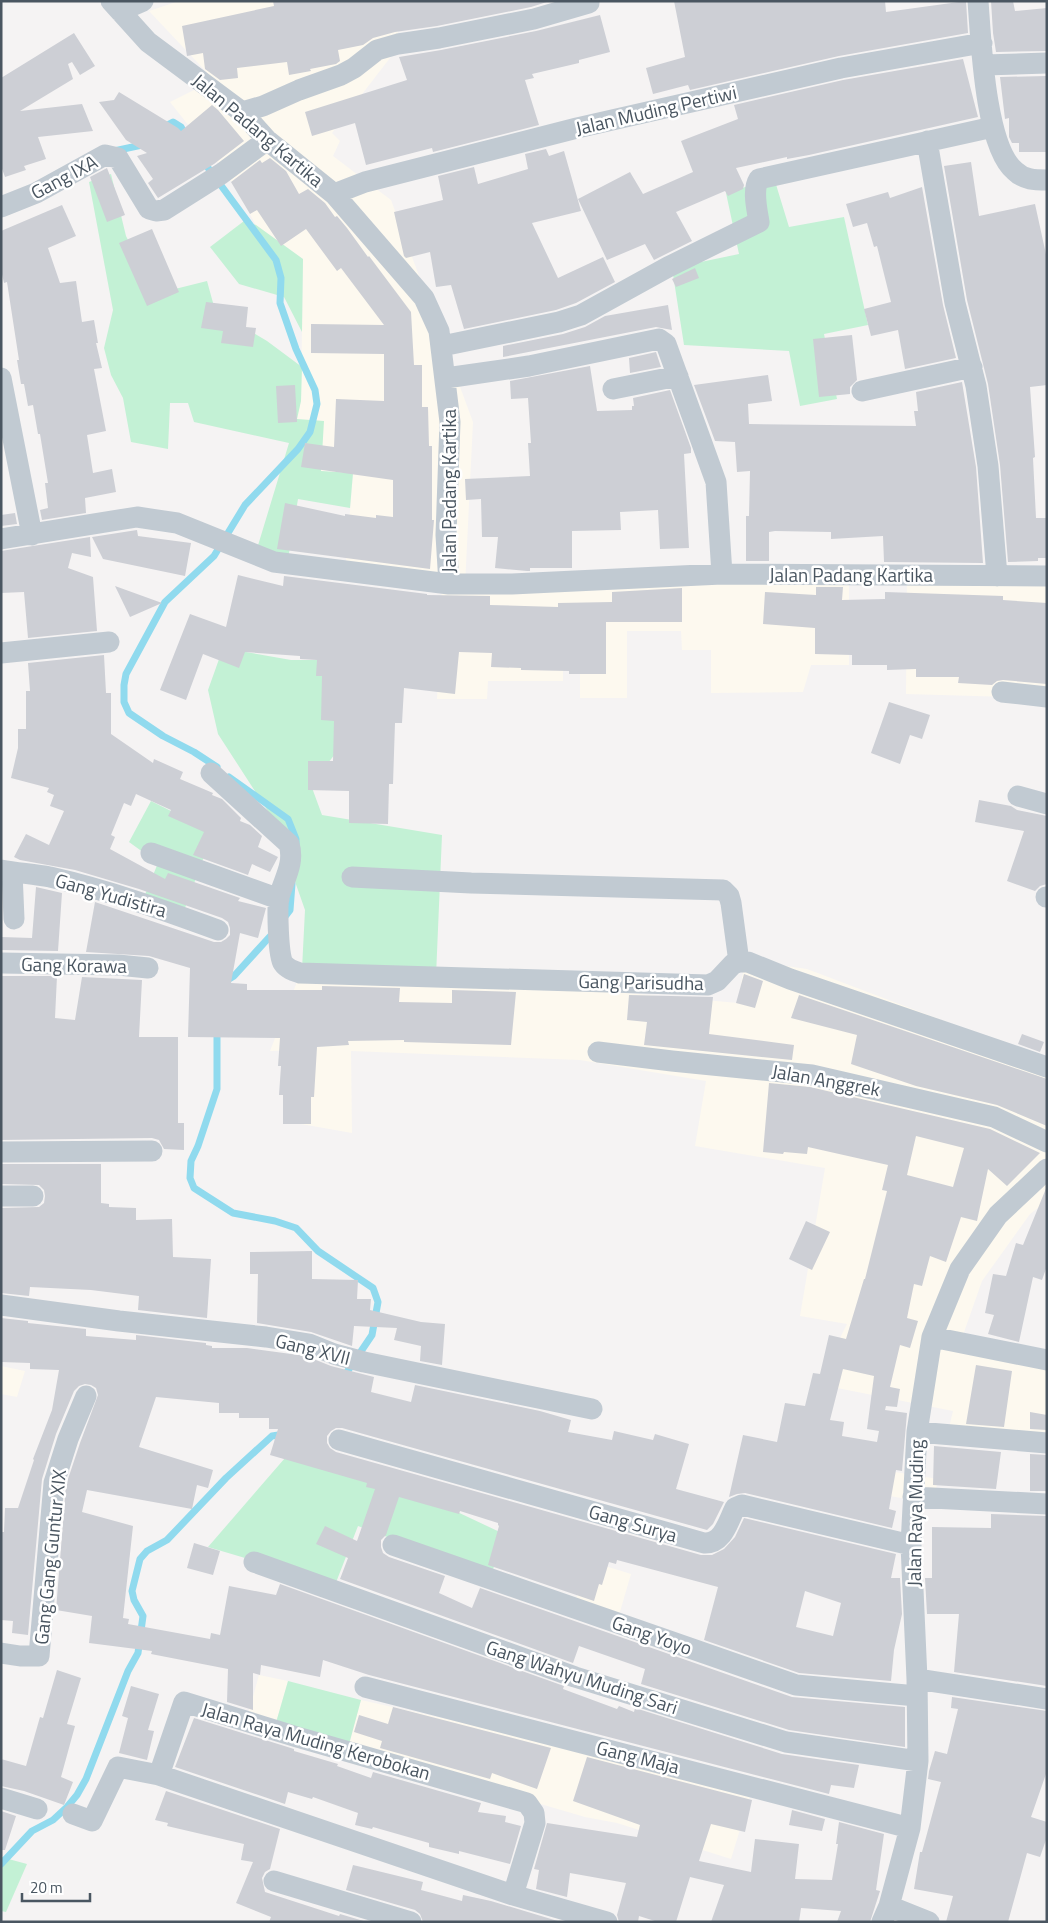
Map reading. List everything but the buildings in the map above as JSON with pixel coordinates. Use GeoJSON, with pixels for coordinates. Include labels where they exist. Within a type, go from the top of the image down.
{"type":"FeatureCollection","features":[{"type":"Feature","properties":{"kind":"street"},"geometry":{"type":"LineString","coordinates":[[116,6],[143,1]]}},
{"type":"Feature","properties":{"kind":"street"},"geometry":{"type":"LineString","coordinates":[[978,1],[984,65],[993,127],[1006,161],[1015,172],[1032,181],[1047,180]]}},
{"type":"Feature","properties":{"kind":"street"},"geometry":{"type":"LineString","coordinates":[[242,112],[341,75],[354,68],[377,50],[398,44],[439,38],[534,19],[588,4]]}},
{"type":"Feature","properties":{"kind":"street","name":"Jalan Padang Kartika"},"geometry":{"type":"LineString","coordinates":[[116,6],[148,42],[242,112],[267,140],[334,194],[424,298],[439,331],[450,422],[446,534],[449,584],[512,584],[722,574],[1047,576]]}},
{"type":"Feature","properties":{"kind":"street","name":"Jalan Muding Pertiwi"},"geometry":{"type":"LineString","coordinates":[[334,194],[365,182],[577,128],[841,68],[982,43]]}},
{"type":"Feature","properties":{"kind":"street"},"geometry":{"type":"LineString","coordinates":[[984,65],[1047,63]]}},
{"type":"Feature","properties":{"kind":"street"},"geometry":{"type":"LineString","coordinates":[[442,346],[559,322],[581,315],[668,267],[759,222],[756,184],[759,179],[993,127]]}},
{"type":"Feature","properties":{"kind":"street","name":"Gang IXA"},"geometry":{"type":"LineString","coordinates":[[2,204],[36,192],[105,155],[118,158],[149,209],[156,211],[164,210],[186,198],[267,140]]}},
{"type":"Feature","properties":{"kind":"street"},"geometry":{"type":"LineString","coordinates":[[927,141],[955,303],[972,367],[988,466],[997,576]]}},
{"type":"Feature","properties":{"kind":"street"},"geometry":{"type":"LineString","coordinates":[[446,378],[529,366],[659,340],[666,344],[716,482],[722,574]]}},
{"type":"Feature","properties":{"kind":"street"},"geometry":{"type":"LineString","coordinates":[[862,391],[972,367]]}},
{"type":"Feature","properties":{"kind":"street"},"geometry":{"type":"LineString","coordinates":[[613,389],[678,376]]}},
{"type":"Feature","properties":{"kind":"street"},"geometry":{"type":"LineString","coordinates":[[1,378],[32,534]]}},
{"type":"Feature","properties":{"kind":"street"},"geometry":{"type":"LineString","coordinates":[[1,539],[137,517],[177,523],[274,562],[449,584]]}},
{"type":"Feature","properties":{"kind":"street"},"geometry":{"type":"LineString","coordinates":[[1,653],[109,642]]}},
{"type":"Feature","properties":{"kind":"street"},"geometry":{"type":"LineString","coordinates":[[1002,692],[1047,697]]}},
{"type":"Feature","properties":{"kind":"street"},"geometry":{"type":"LineString","coordinates":[[151,853],[279,899],[291,864],[292,853],[289,844],[211,773]]}},
{"type":"Feature","properties":{"kind":"street"},"geometry":{"type":"LineString","coordinates":[[1018,796],[1047,804]]}},
{"type":"Feature","properties":{"kind":"street"},"geometry":{"type":"LineString","coordinates":[[6,871],[14,919]]}},
{"type":"Feature","properties":{"kind":"street","name":"Gang Yudistira"},"geometry":{"type":"LineString","coordinates":[[6,871],[49,877],[101,890],[149,904],[218,930]]}},
{"type":"Feature","properties":{"kind":"street"},"geometry":{"type":"LineString","coordinates":[[352,877],[471,883],[723,890],[729,896],[731,903],[739,962],[748,962],[760,966],[790,979],[1047,1067]]}},
{"type":"Feature","properties":{"kind":"street","name":"Gang Parisudha"},"geometry":{"type":"LineString","coordinates":[[279,899],[279,953],[283,964],[289,969],[300,973],[708,985],[717,981],[733,964],[739,962]]}},
{"type":"Feature","properties":{"kind":"street","name":"Gang Korawa"},"geometry":{"type":"LineString","coordinates":[[1,964],[118,964],[148,968]]}},
{"type":"Feature","properties":{"kind":"street","name":"Jalan Anggrek"},"geometry":{"type":"LineString","coordinates":[[598,1052],[672,1062],[812,1074],[994,1117],[1047,1142]]}},
{"type":"Feature","properties":{"kind":"street"},"geometry":{"type":"LineString","coordinates":[[1,1152],[152,1151]]}},
{"type":"Feature","properties":{"kind":"street","name":"Jalan Raya Muding"},"geometry":{"type":"LineString","coordinates":[[886,1914],[910,1828],[918,1761],[911,1545],[917,1432],[932,1338],[960,1269],[998,1215],[1047,1169]]}},
{"type":"Feature","properties":{"kind":"street"},"geometry":{"type":"LineString","coordinates":[[1,1196],[33,1196]]}},
{"type":"Feature","properties":{"kind":"street","name":"Gang XVII"},"geometry":{"type":"LineString","coordinates":[[1,1305],[119,1321],[266,1337],[309,1344],[334,1354],[364,1362],[592,1409]]}},
{"type":"Feature","properties":{"kind":"street"},"geometry":{"type":"LineString","coordinates":[[932,1338],[1047,1360]]}},
{"type":"Feature","properties":{"kind":"street","name":"Gang Gang Guntur XIX"},"geometry":{"type":"LineString","coordinates":[[1,1653],[39,1656],[54,1483],[68,1439],[86,1396]]}},
{"type":"Feature","properties":{"kind":"street"},"geometry":{"type":"LineString","coordinates":[[917,1432],[1047,1443]]}},
{"type":"Feature","properties":{"kind":"street","name":"Gang Surya"},"geometry":{"type":"LineString","coordinates":[[340,1440],[704,1543],[711,1543],[718,1539],[735,1508],[742,1505],[911,1545]]}},
{"type":"Feature","properties":{"kind":"street"},"geometry":{"type":"LineString","coordinates":[[913,1498],[1047,1504]]}},
{"type":"Feature","properties":{"kind":"street","name":"Gang Yoyo"},"geometry":{"type":"LineString","coordinates":[[393,1545],[796,1685],[917,1688],[1047,1699]]}},
{"type":"Feature","properties":{"kind":"street","name":"Gang Wahyu Muding Sari"},"geometry":{"type":"LineString","coordinates":[[254,1562],[575,1677],[786,1742],[918,1761]]}},
{"type":"Feature","properties":{"kind":"street","name":"Gang Maja"},"geometry":{"type":"LineString","coordinates":[[365,1687],[910,1828]]}},
{"type":"Feature","properties":{"kind":"street","name":"Jalan Raya Muding Kerobokan"},"geometry":{"type":"LineString","coordinates":[[160,1774],[184,1702],[297,1737],[527,1803],[534,1813],[535,1823],[513,1895]]}},
{"type":"Feature","properties":{"kind":"street"},"geometry":{"type":"LineString","coordinates":[[73,1814],[92,1821],[118,1768],[160,1774],[513,1895],[607,1922]]}},
{"type":"Feature","properties":{"kind":"street"},"geometry":{"type":"LineString","coordinates":[[1,1798],[37,1809]]}},
{"type":"Feature","properties":{"kind":"street"},"geometry":{"type":"LineString","coordinates":[[274,1881],[411,1922]]}},
{"type":"Feature","properties":{"kind":"street"},"geometry":{"type":"LineString","coordinates":[[886,1914],[929,1922]]}},
{"type":"Feature","properties":{"kind":"shaded area"},"geometry":{"type":"Polygon","coordinates":[[[179,1],[393,1],[400,45],[332,133],[340,141],[333,156],[391,200],[473,422],[465,586],[849,578],[849,665],[811,665],[803,692],[711,693],[711,650],[682,650],[681,631],[627,631],[627,698],[580,698],[580,668],[563,668],[563,681],[488,681],[487,699],[437,699],[442,585],[345,573],[353,473],[321,471],[323,421],[296,420],[301,401],[303,259],[256,225],[227,174],[170,102],[214,80],[149,11],[179,1]]]}},
{"type":"Feature","properties":{"kind":"shaded area"},"geometry":{"type":"Polygon","coordinates":[[[1047,568],[1047,698],[906,694],[907,576],[1047,568]]]}},
{"type":"Feature","properties":{"kind":"shaded area"},"geometry":{"type":"Polygon","coordinates":[[[745,960],[807,969],[1047,1060],[1047,1201],[1030,1214],[982,1281],[962,1338],[1047,1357],[1047,1446],[947,1436],[953,1411],[817,1384],[847,1324],[800,1316],[825,1168],[695,1146],[706,1081],[580,1060],[351,1051],[352,1133],[301,1124],[303,1050],[270,1051],[302,969],[436,976],[738,1003],[745,960]]]}},
{"type":"Feature","properties":{"kind":"shaded area"},"geometry":{"type":"Polygon","coordinates":[[[1,1366],[25,1371],[17,1397],[1,1394],[1,1366]]]}},
{"type":"Feature","properties":{"kind":"shaded area"},"geometry":{"type":"Polygon","coordinates":[[[895,1472],[938,1479],[933,1504],[890,1496],[895,1472]]]}},
{"type":"Feature","properties":{"kind":"shaded area"},"geometry":{"type":"Polygon","coordinates":[[[589,1561],[631,1574],[617,1622],[573,1607],[589,1561]]]}},
{"type":"Feature","properties":{"kind":"shaded area"},"geometry":{"type":"Polygon","coordinates":[[[259,1675],[288,1681],[275,1726],[247,1718],[259,1675]]]}},
{"type":"Feature","properties":{"kind":"shaded area"},"geometry":{"type":"Polygon","coordinates":[[[361,1700],[753,1787],[731,1859],[617,1823],[585,1817],[348,1748],[361,1700]]]}},
{"type":"Feature","properties":{"kind":"green space"},"geometry":{"type":"Polygon","coordinates":[[[111,174],[126,236],[155,294],[207,281],[215,310],[267,341],[302,367],[301,401],[297,419],[324,421],[321,471],[353,473],[350,508],[298,499],[288,559],[256,552],[289,443],[194,422],[188,403],[170,403],[168,449],[131,442],[123,398],[111,375],[104,348],[113,310],[89,182],[111,174]]]}},
{"type":"Feature","properties":{"kind":"green space"},"geometry":{"type":"Polygon","coordinates":[[[774,178],[789,227],[844,217],[868,325],[824,334],[837,399],[800,406],[789,351],[684,345],[672,268],[739,254],[726,193],[774,178]]]}},
{"type":"Feature","properties":{"kind":"green space"},"geometry":{"type":"Polygon","coordinates":[[[244,221],[256,225],[303,259],[302,332],[284,297],[239,284],[210,247],[244,221]]]}},
{"type":"Feature","properties":{"kind":"green space"},"geometry":{"type":"Polygon","coordinates":[[[223,648],[291,660],[329,660],[342,745],[311,785],[322,815],[442,835],[436,976],[302,969],[305,910],[273,819],[218,734],[208,690],[223,648]]]}},
{"type":"Feature","properties":{"kind":"green space"},"geometry":{"type":"Polygon","coordinates":[[[151,801],[213,832],[182,916],[142,902],[158,863],[129,842],[151,801]]]}},
{"type":"Feature","properties":{"kind":"green space"},"geometry":{"type":"Polygon","coordinates":[[[298,1443],[417,1493],[504,1534],[491,1576],[358,1526],[335,1585],[208,1547],[298,1443]]]}},
{"type":"Feature","properties":{"kind":"green space"},"geometry":{"type":"Polygon","coordinates":[[[288,1681],[361,1700],[348,1748],[275,1726],[288,1681]]]}},
{"type":"Feature","properties":{"kind":"green space"},"geometry":{"type":"Polygon","coordinates":[[[1,1857],[27,1864],[6,1912],[1,1911],[1,1857]]]}},
{"type":"Feature","properties":{"kind":"waterway"},"geometry":{"type":"LineString","coordinates":[[162,128],[173,122],[181,127],[187,138]]}},
{"type":"Feature","properties":{"kind":"waterway"},"geometry":{"type":"LineString","coordinates":[[114,151],[144,143]]}},
{"type":"Feature","properties":{"kind":"waterway"},"geometry":{"type":"LineString","coordinates":[[203,161],[276,260],[281,278],[280,303],[296,349],[315,390],[317,404],[310,432],[298,449],[245,505],[214,556],[165,602],[126,674],[124,702],[129,713],[163,736],[194,752],[217,767]]}},
{"type":"Feature","properties":{"kind":"waterway"},"geometry":{"type":"LineString","coordinates":[[229,777],[288,819],[296,839],[296,844]]}},
{"type":"Feature","properties":{"kind":"waterway"},"geometry":{"type":"LineString","coordinates":[[283,919],[290,910],[292,884]]}},
{"type":"Feature","properties":{"kind":"waterway"},"geometry":{"type":"LineString","coordinates":[[224,982],[234,976],[274,932]]}},
{"type":"Feature","properties":{"kind":"waterway"},"geometry":{"type":"LineString","coordinates":[[217,1029],[217,1089],[191,1161],[190,1178],[194,1188],[233,1213],[275,1221],[296,1228],[318,1251],[373,1288],[378,1302],[372,1335],[343,1378]]}},
{"type":"Feature","properties":{"kind":"waterway"},"geometry":{"type":"LineString","coordinates":[[1,1864],[32,1831],[53,1820],[67,1807],[77,1795],[86,1779],[128,1671],[138,1653],[143,1616],[134,1600],[132,1591],[140,1559],[147,1551],[167,1540],[226,1478],[272,1436],[285,1434]]}}]}
